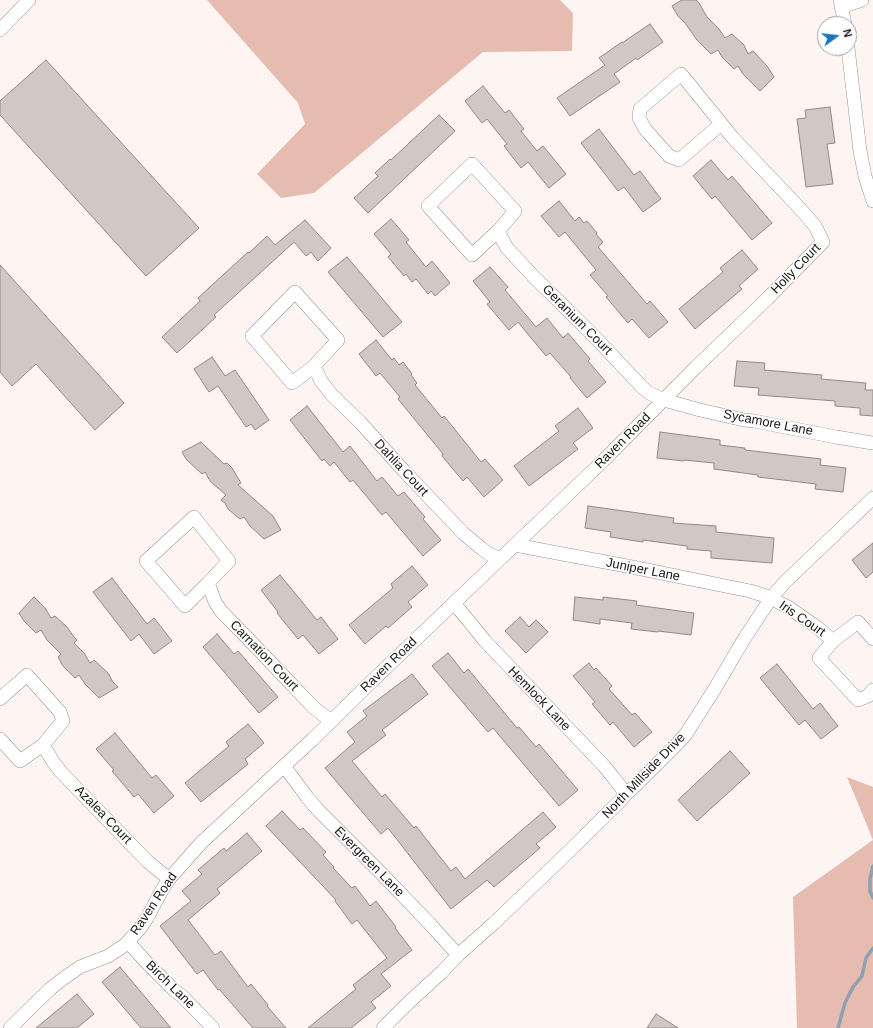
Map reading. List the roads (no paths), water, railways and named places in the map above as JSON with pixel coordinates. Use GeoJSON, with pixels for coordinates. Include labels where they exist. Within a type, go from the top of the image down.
{"type":"FeatureCollection","features":[{"type":"Feature","properties":{"kind":"street"},"geometry":{"type":"LineString","coordinates":[[0,30],[30,0]]}},
{"type":"Feature","properties":{"kind":"street"},"geometry":{"type":"LineString","coordinates":[[843,16],[841,4],[862,0]]}},
{"type":"Feature","properties":{"kind":"street"},"geometry":{"type":"LineString","coordinates":[[849,56],[860,151],[865,176],[873,200]]}},
{"type":"Feature","properties":{"kind":"street","name":"Holly Court"},"geometry":{"type":"LineString","coordinates":[[664,400],[696,367],[768,299],[823,242],[814,226],[790,198],[733,138],[682,74],[640,109],[639,118],[645,129],[669,156],[679,160],[721,124]]}},
{"type":"Feature","properties":{"kind":"street"},"geometry":{"type":"LineString","coordinates":[[472,164],[515,211],[499,230],[472,255],[428,206],[472,164]]}},
{"type":"Feature","properties":{"kind":"street","name":"Geranium Court"},"geometry":{"type":"LineString","coordinates":[[499,230],[502,239],[513,255],[593,335],[642,387],[649,393],[664,400]]}},
{"type":"Feature","properties":{"kind":"street"},"geometry":{"type":"LineString","coordinates":[[295,292],[338,340],[313,367],[292,383],[252,336],[295,292]]}},
{"type":"Feature","properties":{"kind":"street","name":"Dahlia Court"},"geometry":{"type":"LineString","coordinates":[[313,367],[321,381],[332,395],[360,422],[463,533],[489,554],[500,558]]}},
{"type":"Feature","properties":{"kind":"street","name":"Sycamore Lane"},"geometry":{"type":"LineString","coordinates":[[664,400],[744,420],[873,443]]}},
{"type":"Feature","properties":{"kind":"street","name":"Raven Road"},"geometry":{"type":"LineString","coordinates":[[10,1028],[50,989],[64,978],[80,968],[108,956],[128,942],[147,918],[169,879],[201,843],[284,766],[623,442],[664,400]]}},
{"type":"Feature","properties":{"kind":"street","name":"North Millside Drive"},"geometry":{"type":"LineString","coordinates":[[383,1028],[458,955],[558,862],[678,743],[686,734],[771,598],[785,582],[873,498]]}},
{"type":"Feature","properties":{"kind":"street"},"geometry":{"type":"LineString","coordinates":[[194,517],[229,561],[208,583],[185,606],[146,561],[194,517]]}},
{"type":"Feature","properties":{"kind":"street","name":"Juniper Lane"},"geometry":{"type":"LineString","coordinates":[[515,545],[731,587],[771,598]]}},
{"type":"Feature","properties":{"kind":"street","name":"Carnation Court"},"geometry":{"type":"LineString","coordinates":[[208,583],[214,602],[221,611],[313,707],[331,721]]}},
{"type":"Feature","properties":{"kind":"street","name":"Iris Court"},"geometry":{"type":"LineString","coordinates":[[771,598],[788,607],[833,641]]}},
{"type":"Feature","properties":{"kind":"street","name":"Hemlock Lane"},"geometry":{"type":"LineString","coordinates":[[454,603],[485,642],[604,766],[626,794]]}},
{"type":"Feature","properties":{"kind":"street"},"geometry":{"type":"LineString","coordinates":[[873,640],[858,622],[833,641],[819,658],[858,700],[868,696],[873,690]]}},
{"type":"Feature","properties":{"kind":"street"},"geometry":{"type":"LineString","coordinates":[[0,699],[27,675],[60,712],[63,721],[43,745],[20,761],[0,739]]}},
{"type":"Feature","properties":{"kind":"street","name":"Azalea Court"},"geometry":{"type":"LineString","coordinates":[[43,745],[61,772],[147,861],[169,879]]}},
{"type":"Feature","properties":{"kind":"street","name":"Evergreen Lane"},"geometry":{"type":"LineString","coordinates":[[284,766],[318,810],[381,873],[458,955]]}},
{"type":"Feature","properties":{"kind":"street","name":"Birch Lane"},"geometry":{"type":"LineString","coordinates":[[128,942],[147,963],[213,1028]]}},
{"type":"Feature","properties":{"kind":"waterway"},"geometry":{"type":"LineString","coordinates":[[873,866],[870,879],[870,891],[873,898]]}},
{"type":"Feature","properties":{"kind":"waterway"},"geometry":{"type":"LineString","coordinates":[[838,1028],[845,1003],[853,987],[862,976],[866,958],[873,948]]}}]}
